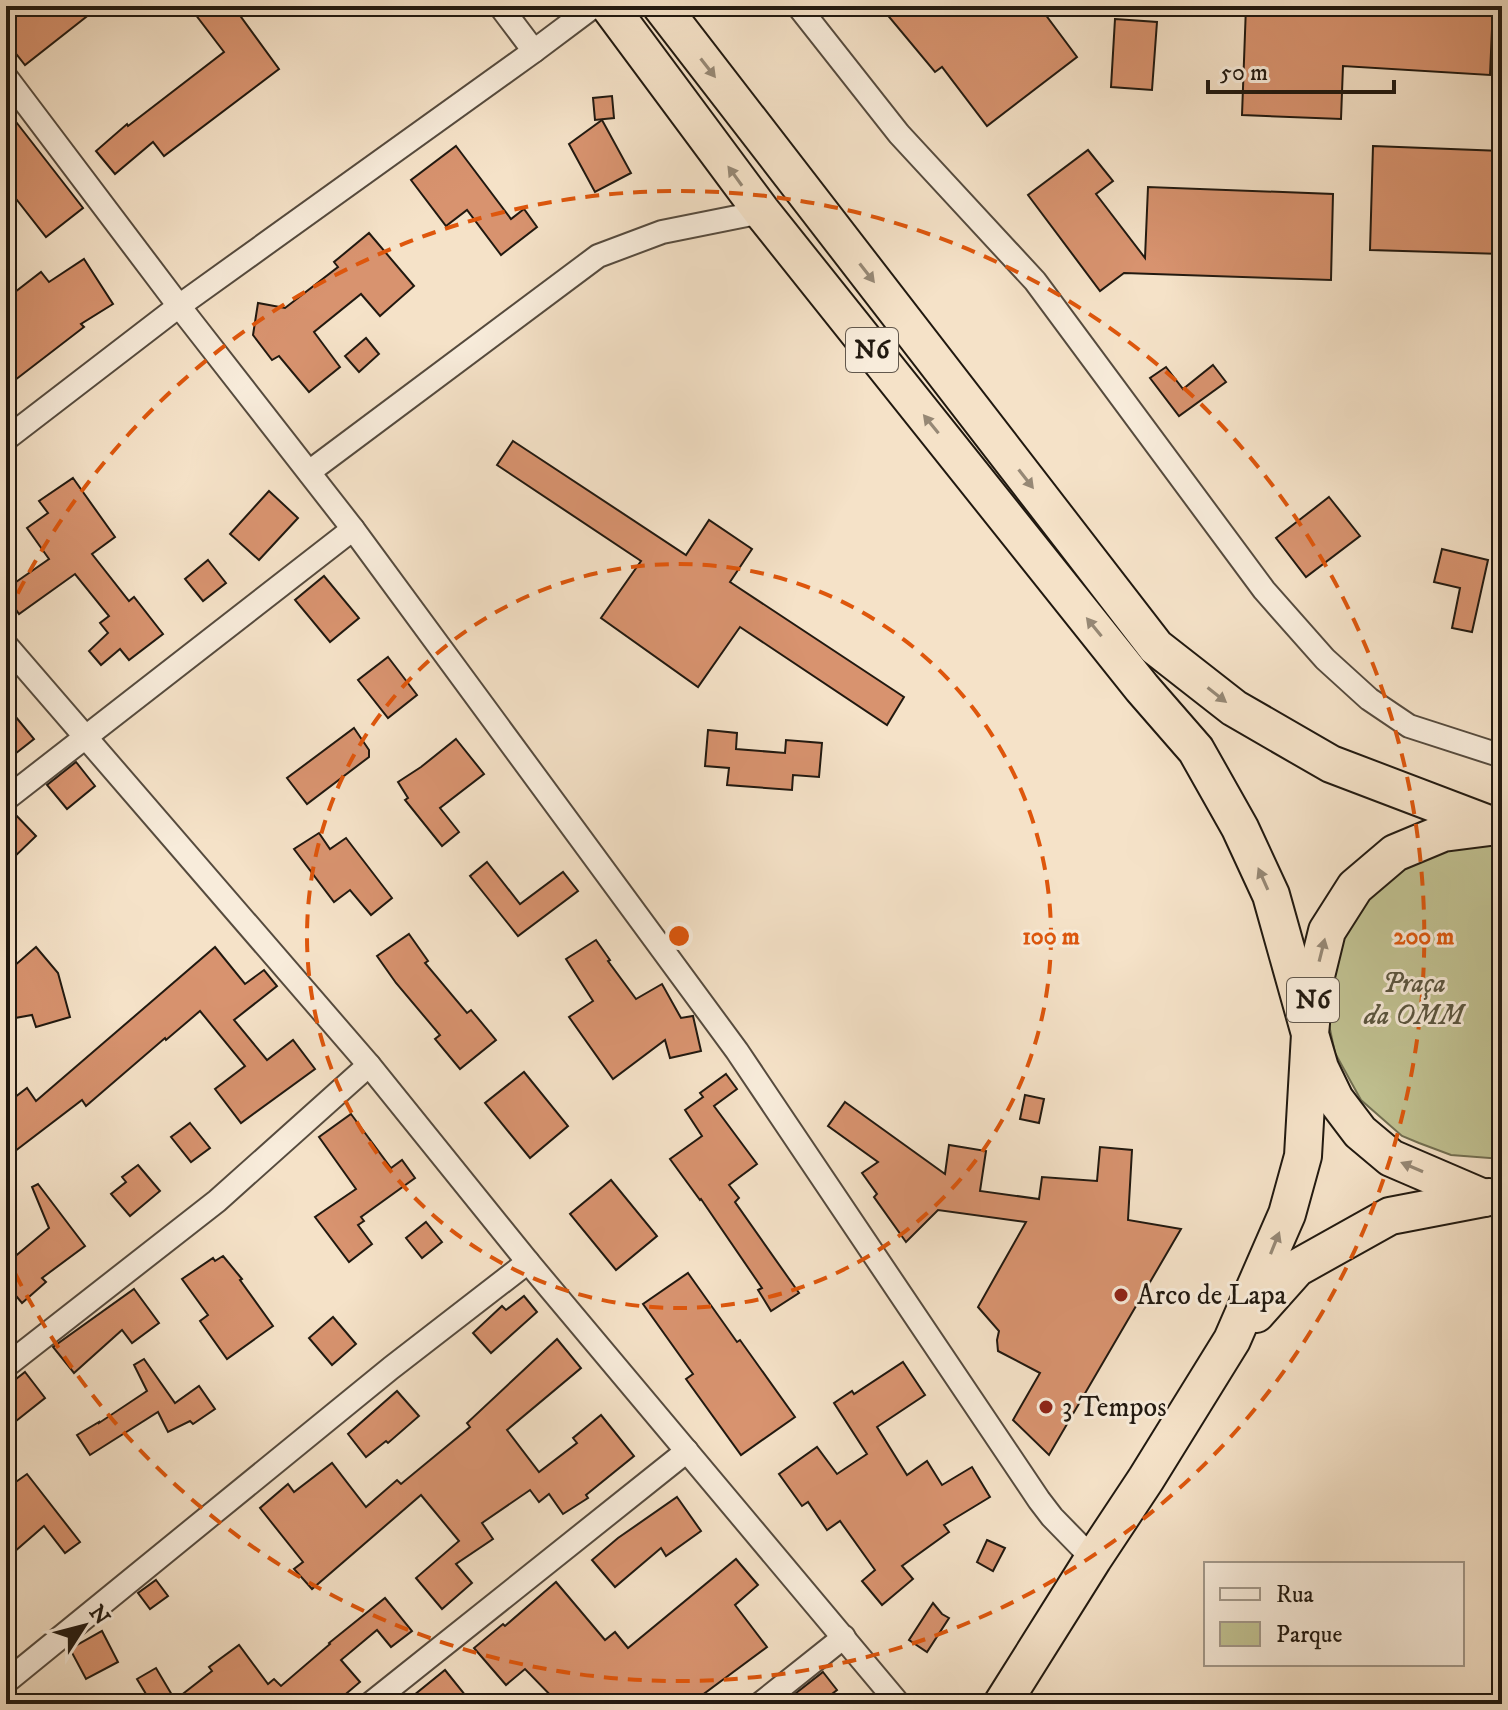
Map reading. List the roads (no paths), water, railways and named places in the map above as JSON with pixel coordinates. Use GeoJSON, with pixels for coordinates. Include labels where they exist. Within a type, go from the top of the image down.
{"type":"FeatureCollection","features":[{"type":"Feature","properties":{"kind":"highway","name":"N6"},"geometry":{"type":"LineString","coordinates":[[609,6],[762,212],[1142,688],[1196,750],[1240,828],[1271,895],[1320,1068],[1335,1099],[1360,1132],[1391,1158],[1493,1196]]}},
{"type":"Feature","properties":{"kind":"highway","name":"N6"},"geometry":{"type":"LineString","coordinates":[[661,6],[1156,647],[1234,708],[1331,764],[1498,827]]}},
{"type":"Feature","properties":{"kind":"highway","name":"N6"},"geometry":{"type":"LineString","coordinates":[[1002,1704],[1232,1340],[1287,1214],[1303,1156],[1315,980],[1327,931],[1355,887],[1395,853],[1443,833],[1498,827]]}},
{"type":"Feature","properties":{"kind":"highway","name":"N6"},"geometry":{"type":"LineString","coordinates":[[1232,1340],[1297,1268],[1390,1216],[1493,1196]]}},
{"type":"Feature","properties":{"kind":"street"},"geometry":{"type":"LineString","coordinates":[[500,6],[534,51]]}},
{"type":"Feature","properties":{"kind":"street"},"geometry":{"type":"LineString","coordinates":[[6,439],[179,306],[594,6]]}},
{"type":"Feature","properties":{"kind":"street"},"geometry":{"type":"LineString","coordinates":[[798,6],[899,134],[1035,281],[1264,590],[1325,659],[1369,699],[1409,726],[1502,756]]}},
{"type":"Feature","properties":{"kind":"street"},"geometry":{"type":"LineString","coordinates":[[6,77],[353,529],[737,1051],[1039,1500],[1093,1559]]}},
{"type":"Feature","properties":{"kind":"street"},"geometry":{"type":"LineString","coordinates":[[309,472],[598,256],[662,232],[762,212]]}},
{"type":"Feature","properties":{"kind":"street"},"geometry":{"type":"LineString","coordinates":[[6,799],[353,529]]}},
{"type":"Feature","properties":{"kind":"street"},"geometry":{"type":"LineString","coordinates":[[6,645],[369,1065],[528,1262],[899,1704]]}},
{"type":"Feature","properties":{"kind":"street"},"geometry":{"type":"LineString","coordinates":[[6,1366],[217,1201],[369,1065]]}},
{"type":"Feature","properties":{"kind":"street"},"geometry":{"type":"LineString","coordinates":[[6,1682],[391,1368],[528,1262]]}},
{"type":"Feature","properties":{"kind":"street"},"geometry":{"type":"LineString","coordinates":[[370,1704],[687,1451]]}},
{"type":"Feature","properties":{"kind":"street"},"geometry":{"type":"LineString","coordinates":[[760,1704],[844,1637]]}},
{"type":"Feature","properties":{"kind":"place","name":"Arco de Lapa"},"geometry":{"type":"Point","coordinates":[1121,1295]}},
{"type":"Feature","properties":{"kind":"place","name":"3 Tempos"},"geometry":{"type":"Point","coordinates":[1046,1407]}},
{"type":"Feature","properties":{"kind":"park label","name":"Praça da OMM"},"geometry":{"type":"Point","coordinates":[1414,999]}}]}
